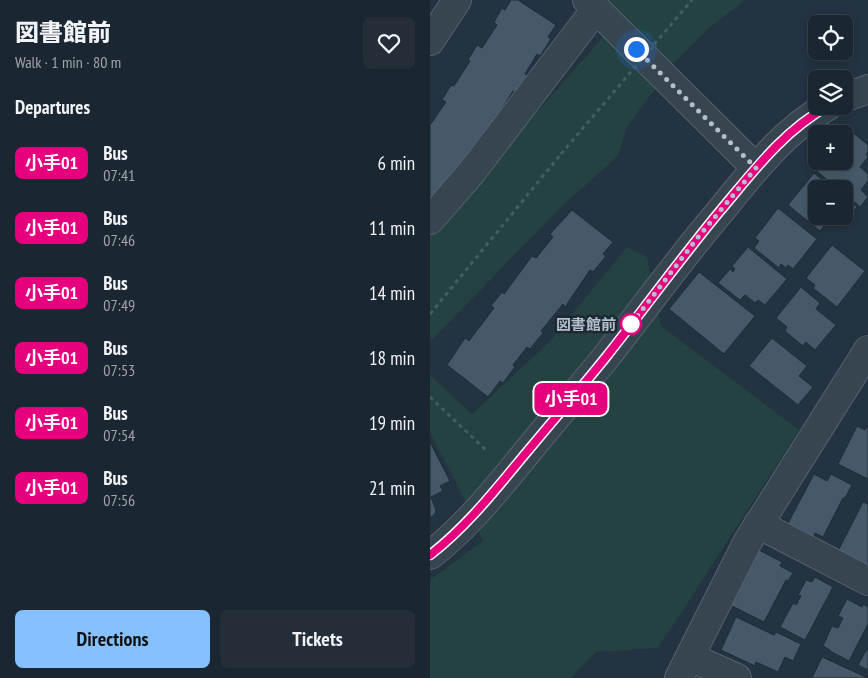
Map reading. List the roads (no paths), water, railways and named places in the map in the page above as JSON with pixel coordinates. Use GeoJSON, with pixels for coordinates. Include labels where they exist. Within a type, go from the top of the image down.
{"type":"FeatureCollection","features":[{"type":"Feature","properties":{"kind":"street"},"geometry":{"type":"LineString","coordinates":[[430,41],[458,0]]}},
{"type":"Feature","properties":{"kind":"street"},"geometry":{"type":"LineString","coordinates":[[430,220],[471,173],[591,4],[756,168]]}},
{"type":"Feature","properties":{"kind":"street"},"geometry":{"type":"LineString","coordinates":[[853,95],[868,89]]}},
{"type":"Feature","properties":{"kind":"street"},"geometry":{"type":"LineString","coordinates":[[430,555],[445,544],[468,522],[605,358],[699,236],[756,168],[790,132],[815,115]]}},
{"type":"Feature","properties":{"kind":"street"},"geometry":{"type":"LineString","coordinates":[[737,678],[684,667],[748,541],[868,350]]}},
{"type":"Feature","properties":{"kind":"street"},"geometry":{"type":"LineString","coordinates":[[758,524],[868,581]]}},
{"type":"Feature","properties":{"kind":"place","name":"図書館前"},"geometry":{"type":"Point","coordinates":[631,324]}}]}
